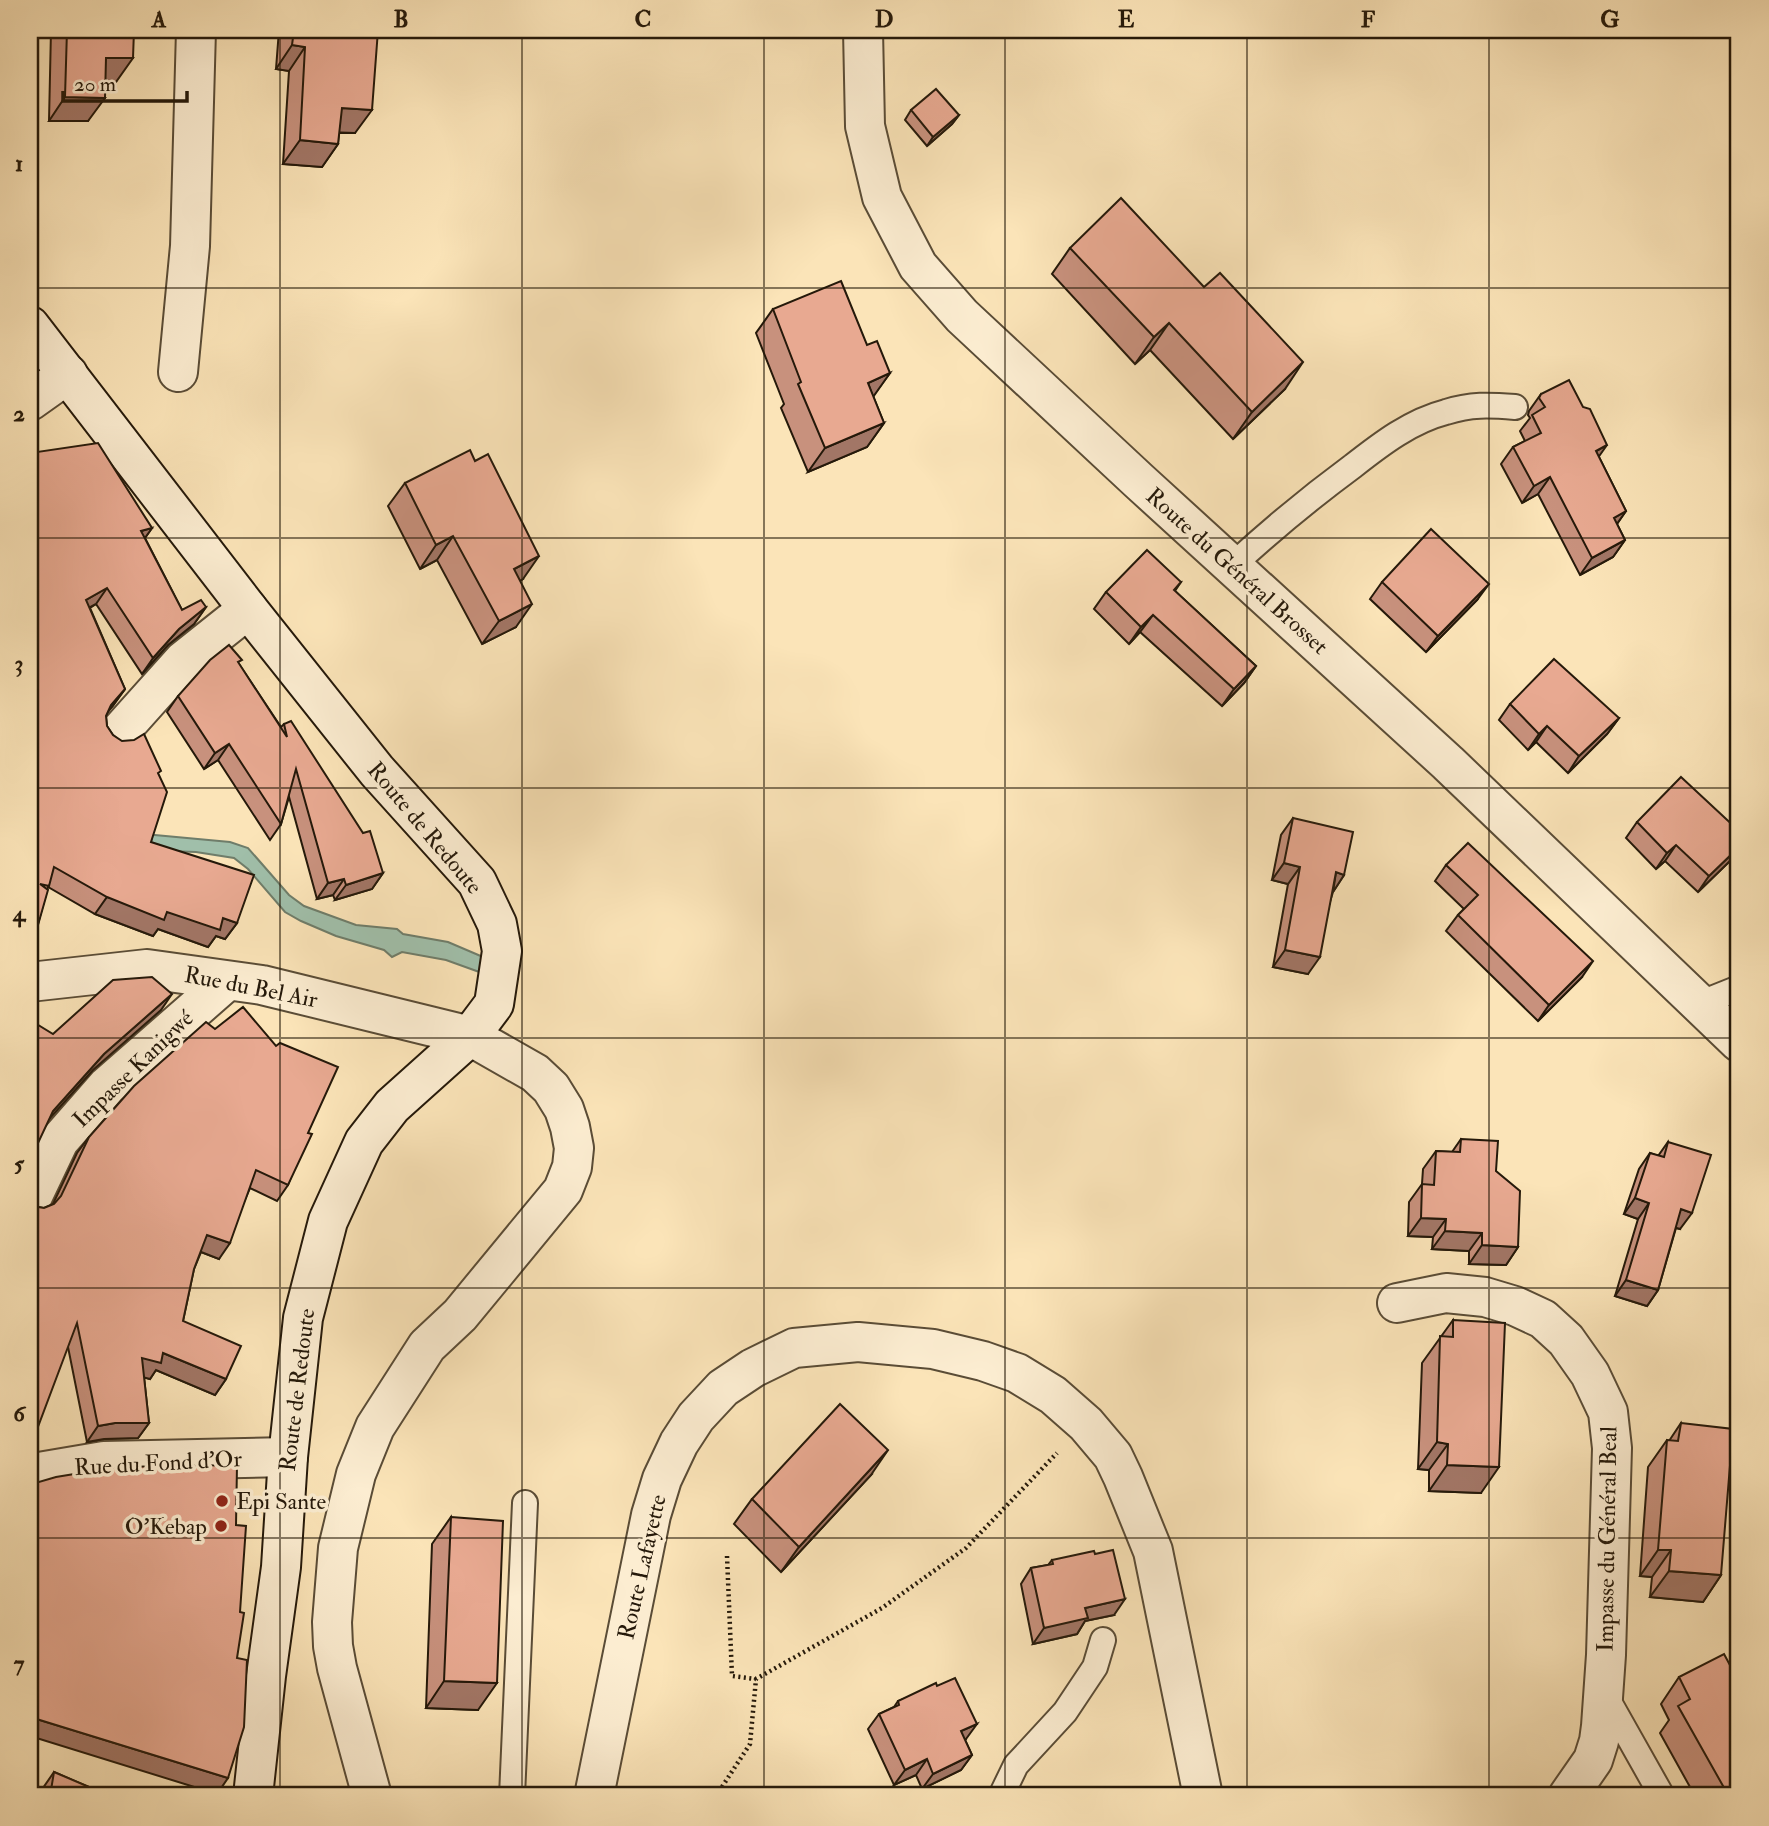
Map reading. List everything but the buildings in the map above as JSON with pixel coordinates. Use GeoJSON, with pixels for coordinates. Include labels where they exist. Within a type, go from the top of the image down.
{"type":"FeatureCollection","features":[{"type":"Feature","properties":{"kind":"street"},"geometry":{"type":"LineString","coordinates":[[178,372],[190,246],[196,30]]}},
{"type":"Feature","properties":{"kind":"street","name":"Route du Général Brosset"},"geometry":{"type":"LineString","coordinates":[[863,30],[864,126],[882,197],[918,266],[962,316],[1448,763],[1739,1042]]}},
{"type":"Feature","properties":{"kind":"street","name":"Route de Redoute"},"geometry":{"type":"LineString","coordinates":[[30,326],[248,609],[377,771],[477,882],[497,924],[502,951],[494,1004],[470,1036],[392,1106],[364,1142],[328,1221],[303,1318],[288,1457],[281,1567],[253,1796]]}},
{"type":"Feature","properties":{"kind":"street"},"geometry":{"type":"LineString","coordinates":[[30,401],[68,374]]}},
{"type":"Feature","properties":{"kind":"street"},"geometry":{"type":"LineString","coordinates":[[116,736],[184,660],[248,609]]}},
{"type":"Feature","properties":{"kind":"street","name":"Rue du Bel Air"},"geometry":{"type":"LineString","coordinates":[[30,982],[147,969],[262,985],[470,1036]]}},
{"type":"Feature","properties":{"kind":"street","name":"Impasse Kanigwé"},"geometry":{"type":"LineString","coordinates":[[30,1202],[59,1141],[107,1086],[227,981]]}},
{"type":"Feature","properties":{"kind":"street"},"geometry":{"type":"LineString","coordinates":[[372,1796],[333,1646],[332,1622],[338,1548],[356,1474],[375,1427],[427,1346],[460,1315],[563,1190],[572,1167],[574,1149],[570,1127],[564,1109],[551,1088],[535,1073],[470,1036]]}},
{"type":"Feature","properties":{"kind":"street","name":"Impasse du Général Beal"},"geometry":{"type":"LineString","coordinates":[[1397,1303],[1446,1293],[1485,1297],[1515,1306],[1543,1319],[1566,1340],[1590,1374],[1608,1412],[1612,1448],[1606,1655],[1599,1741],[1593,1760],[1568,1796]]}},
{"type":"Feature","properties":{"kind":"street","name":"Route Lafayette"},"geometry":{"type":"LineString","coordinates":[[594,1796],[651,1515],[662,1479],[680,1443],[696,1416],[723,1388],[753,1368],[794,1348],[858,1342],[933,1349],[983,1361],[1017,1373],[1053,1395],[1086,1424],[1113,1456],[1153,1551],[1203,1796]]}},
{"type":"Feature","properties":{"kind":"street","name":"Rue du Fond d'Or"},"geometry":{"type":"LineString","coordinates":[[30,1476],[39,1472],[104,1461],[288,1457]]}},
{"type":"Feature","properties":{"kind":"lane"},"geometry":{"type":"LineString","coordinates":[[1232,566],[1271,530],[1331,482],[1412,424],[1444,412],[1479,404],[1515,407]]}},
{"type":"Feature","properties":{"kind":"lane"},"geometry":{"type":"LineString","coordinates":[[1699,1004],[1739,988]]}},
{"type":"Feature","properties":{"kind":"lane"},"geometry":{"type":"LineString","coordinates":[[512,1796],[525,1503]]}},
{"type":"Feature","properties":{"kind":"lane"},"geometry":{"type":"LineString","coordinates":[[1001,1796],[1016,1765],[1065,1712],[1095,1667],[1103,1640]]}},
{"type":"Feature","properties":{"kind":"lane"},"geometry":{"type":"LineString","coordinates":[[1603,1693],[1662,1796]]}},
{"type":"Feature","properties":{"kind":"path"},"geometry":{"type":"LineString","coordinates":[[727,1556],[733,1676],[756,1679],[883,1608],[966,1548],[1063,1448]]}},
{"type":"Feature","properties":{"kind":"path"},"geometry":{"type":"LineString","coordinates":[[716,1796],[750,1744],[756,1679]]}},
{"type":"Feature","properties":{"kind":"shaded area"},"geometry":{"type":"Polygon","coordinates":[[[30,795],[144,834],[230,842],[248,848],[289,895],[304,906],[356,925],[397,929],[403,934],[448,942],[497,963],[496,978],[446,960],[402,952],[392,957],[384,950],[336,936],[285,912],[248,869],[234,858],[196,852],[138,850],[30,795]]]}},
{"type":"Feature","properties":{"kind":"place","name":"Epi Sante"},"geometry":{"type":"Point","coordinates":[222,1501]}},
{"type":"Feature","properties":{"kind":"place","name":"O'Kebap"},"geometry":{"type":"Point","coordinates":[221,1526]}}]}
